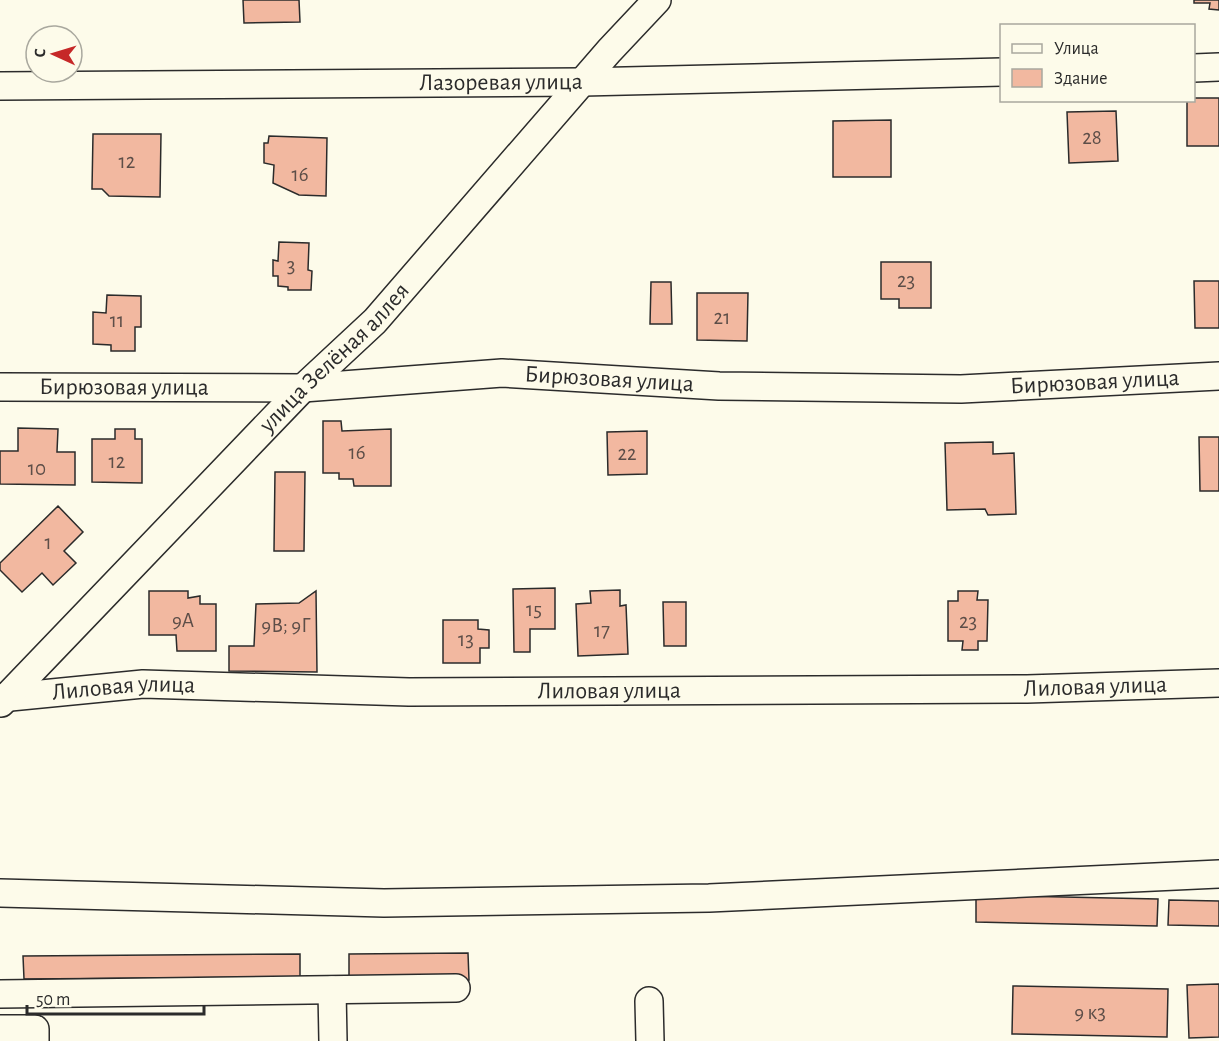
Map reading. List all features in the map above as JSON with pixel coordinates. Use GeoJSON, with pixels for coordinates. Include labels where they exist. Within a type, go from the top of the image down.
{"type":"FeatureCollection","features":[{"type":"Feature","properties":{"kind":"street","name":"улица Зелёная аллея"},"geometry":{"type":"LineString","coordinates":[[2,700],[303,388],[375,321],[657,0]]}},
{"type":"Feature","properties":{"kind":"street"},"geometry":{"type":"LineString","coordinates":[[1195,68],[1219,67]]}},
{"type":"Feature","properties":{"kind":"street","name":"Лазоревая улица"},"geometry":{"type":"LineString","coordinates":[[0,86],[583,82],[1000,72]]}},
{"type":"Feature","properties":{"kind":"street","name":"Бирюзовая улица"},"geometry":{"type":"LineString","coordinates":[[0,387],[303,388],[502,374],[719,386],[960,389],[1219,376]]}},
{"type":"Feature","properties":{"kind":"street","name":"Лиловая улица"},"geometry":{"type":"LineString","coordinates":[[2,700],[143,684],[433,692],[1015,689],[1219,683]]}},
{"type":"Feature","properties":{"kind":"street"},"geometry":{"type":"LineString","coordinates":[[0,893],[384,903],[709,898],[1219,874]]}},
{"type":"Feature","properties":{"kind":"street"},"geometry":{"type":"LineString","coordinates":[[0,994],[456,988]]}},
{"type":"Feature","properties":{"kind":"street"},"geometry":{"type":"LineString","coordinates":[[332,990],[333,1041]]}},
{"type":"Feature","properties":{"kind":"street"},"geometry":{"type":"LineString","coordinates":[[649,1001],[650,1041]]}},
{"type":"Feature","properties":{"kind":"street"},"geometry":{"type":"LineString","coordinates":[[0,1029],[35,1029],[35,1041]]}},
{"type":"Feature","properties":{"kind":"building"},"geometry":{"type":"Polygon","coordinates":[[[243,0],[299,0],[300,22],[244,23],[243,0]]]}},
{"type":"Feature","properties":{"kind":"building"},"geometry":{"type":"Polygon","coordinates":[[[1194,0],[1219,0],[1219,10],[1209,9],[1210,3],[1194,3],[1194,0]]]}},
{"type":"Feature","properties":{"kind":"building"},"geometry":{"type":"Polygon","coordinates":[[[1195,98],[1219,98],[1219,146],[1187,146],[1187,102],[1195,102],[1195,98]]]}},
{"type":"Feature","properties":{"kind":"building"},"geometry":{"type":"Polygon","coordinates":[[[1116,111],[1118,161],[1069,163],[1067,112],[1116,111]]]}},
{"type":"Feature","properties":{"kind":"building"},"geometry":{"type":"Polygon","coordinates":[[[891,120],[891,177],[833,177],[833,121],[891,120]]]}},
{"type":"Feature","properties":{"kind":"building"},"geometry":{"type":"Polygon","coordinates":[[[93,134],[161,134],[160,197],[109,196],[102,189],[92,189],[93,134]]]}},
{"type":"Feature","properties":{"kind":"building"},"geometry":{"type":"Polygon","coordinates":[[[269,136],[327,138],[326,196],[299,195],[273,183],[274,165],[264,163],[264,143],[268,143],[269,136]]]}},
{"type":"Feature","properties":{"kind":"building"},"geometry":{"type":"Polygon","coordinates":[[[279,242],[309,243],[308,270],[312,271],[311,290],[288,290],[288,287],[278,286],[278,276],[273,276],[273,260],[278,261],[279,242]]]}},
{"type":"Feature","properties":{"kind":"building"},"geometry":{"type":"Polygon","coordinates":[[[881,262],[931,262],[931,308],[899,308],[899,299],[881,299],[881,262]]]}},
{"type":"Feature","properties":{"kind":"building"},"geometry":{"type":"Polygon","coordinates":[[[1194,281],[1219,281],[1219,328],[1195,328],[1194,281]]]}},
{"type":"Feature","properties":{"kind":"building"},"geometry":{"type":"Polygon","coordinates":[[[651,282],[671,282],[672,324],[650,324],[651,282]]]}},
{"type":"Feature","properties":{"kind":"building"},"geometry":{"type":"Polygon","coordinates":[[[697,293],[748,293],[747,341],[697,340],[697,293]]]}},
{"type":"Feature","properties":{"kind":"building"},"geometry":{"type":"Polygon","coordinates":[[[107,295],[141,296],[141,327],[135,327],[135,351],[111,351],[111,345],[93,344],[93,312],[106,313],[107,295]]]}},
{"type":"Feature","properties":{"kind":"building"},"geometry":{"type":"Polygon","coordinates":[[[323,421],[341,421],[342,431],[391,429],[391,486],[354,486],[353,479],[339,479],[339,473],[323,473],[323,421]]]}},
{"type":"Feature","properties":{"kind":"building"},"geometry":{"type":"Polygon","coordinates":[[[18,428],[58,429],[57,452],[75,452],[75,485],[0,484],[0,451],[18,451],[18,428]]]}},
{"type":"Feature","properties":{"kind":"building"},"geometry":{"type":"Polygon","coordinates":[[[115,429],[135,429],[135,439],[142,439],[142,483],[92,482],[92,439],[115,439],[115,429]]]}},
{"type":"Feature","properties":{"kind":"building"},"geometry":{"type":"Polygon","coordinates":[[[647,431],[647,474],[608,475],[607,432],[647,431]]]}},
{"type":"Feature","properties":{"kind":"building"},"geometry":{"type":"Polygon","coordinates":[[[1199,437],[1219,437],[1219,491],[1200,491],[1199,437]]]}},
{"type":"Feature","properties":{"kind":"building"},"geometry":{"type":"Polygon","coordinates":[[[993,442],[993,454],[1014,453],[1016,514],[988,515],[985,509],[947,510],[945,443],[993,442]]]}},
{"type":"Feature","properties":{"kind":"building"},"geometry":{"type":"Polygon","coordinates":[[[275,472],[305,472],[304,551],[274,551],[275,472]]]}},
{"type":"Feature","properties":{"kind":"building"},"geometry":{"type":"Polygon","coordinates":[[[58,506],[83,532],[64,551],[76,563],[53,585],[42,573],[22,592],[0,570],[0,563],[58,506]]]}},
{"type":"Feature","properties":{"kind":"building"},"geometry":{"type":"Polygon","coordinates":[[[555,588],[555,629],[530,629],[530,652],[514,652],[513,589],[555,588]]]}},
{"type":"Feature","properties":{"kind":"building"},"geometry":{"type":"Polygon","coordinates":[[[620,590],[620,606],[626,605],[628,654],[578,656],[576,604],[591,603],[590,591],[620,590]]]}},
{"type":"Feature","properties":{"kind":"building"},"geometry":{"type":"Polygon","coordinates":[[[149,591],[188,591],[188,598],[200,596],[200,604],[216,604],[216,651],[177,651],[176,635],[149,635],[149,591]]]}},
{"type":"Feature","properties":{"kind":"building"},"geometry":{"type":"Polygon","coordinates":[[[316,591],[317,672],[229,671],[229,646],[254,646],[256,604],[299,603],[316,591]]]}},
{"type":"Feature","properties":{"kind":"building"},"geometry":{"type":"Polygon","coordinates":[[[958,591],[978,591],[977,600],[988,600],[987,641],[978,641],[978,650],[962,650],[963,641],[948,641],[948,601],[958,601],[958,591]]]}},
{"type":"Feature","properties":{"kind":"building"},"geometry":{"type":"Polygon","coordinates":[[[663,602],[686,602],[686,646],[664,646],[663,602]]]}},
{"type":"Feature","properties":{"kind":"building"},"geometry":{"type":"Polygon","coordinates":[[[443,620],[478,620],[478,629],[489,630],[489,648],[480,648],[480,663],[443,663],[443,620]]]}},
{"type":"Feature","properties":{"kind":"building"},"geometry":{"type":"Polygon","coordinates":[[[976,895],[1158,899],[1157,926],[976,922],[976,895]]]}},
{"type":"Feature","properties":{"kind":"building"},"geometry":{"type":"Polygon","coordinates":[[[1169,900],[1219,901],[1219,926],[1168,925],[1169,900]]]}},
{"type":"Feature","properties":{"kind":"building"},"geometry":{"type":"Polygon","coordinates":[[[468,953],[469,980],[349,981],[349,954],[468,953]]]}},
{"type":"Feature","properties":{"kind":"building"},"geometry":{"type":"Polygon","coordinates":[[[300,954],[300,977],[24,979],[23,956],[300,954]]]}},
{"type":"Feature","properties":{"kind":"building"},"geometry":{"type":"Polygon","coordinates":[[[1219,984],[1219,1037],[1189,1038],[1187,985],[1219,984]]]}},
{"type":"Feature","properties":{"kind":"building"},"geometry":{"type":"Polygon","coordinates":[[[1013,986],[1168,989],[1167,1037],[1012,1034],[1013,986]]]}}]}
